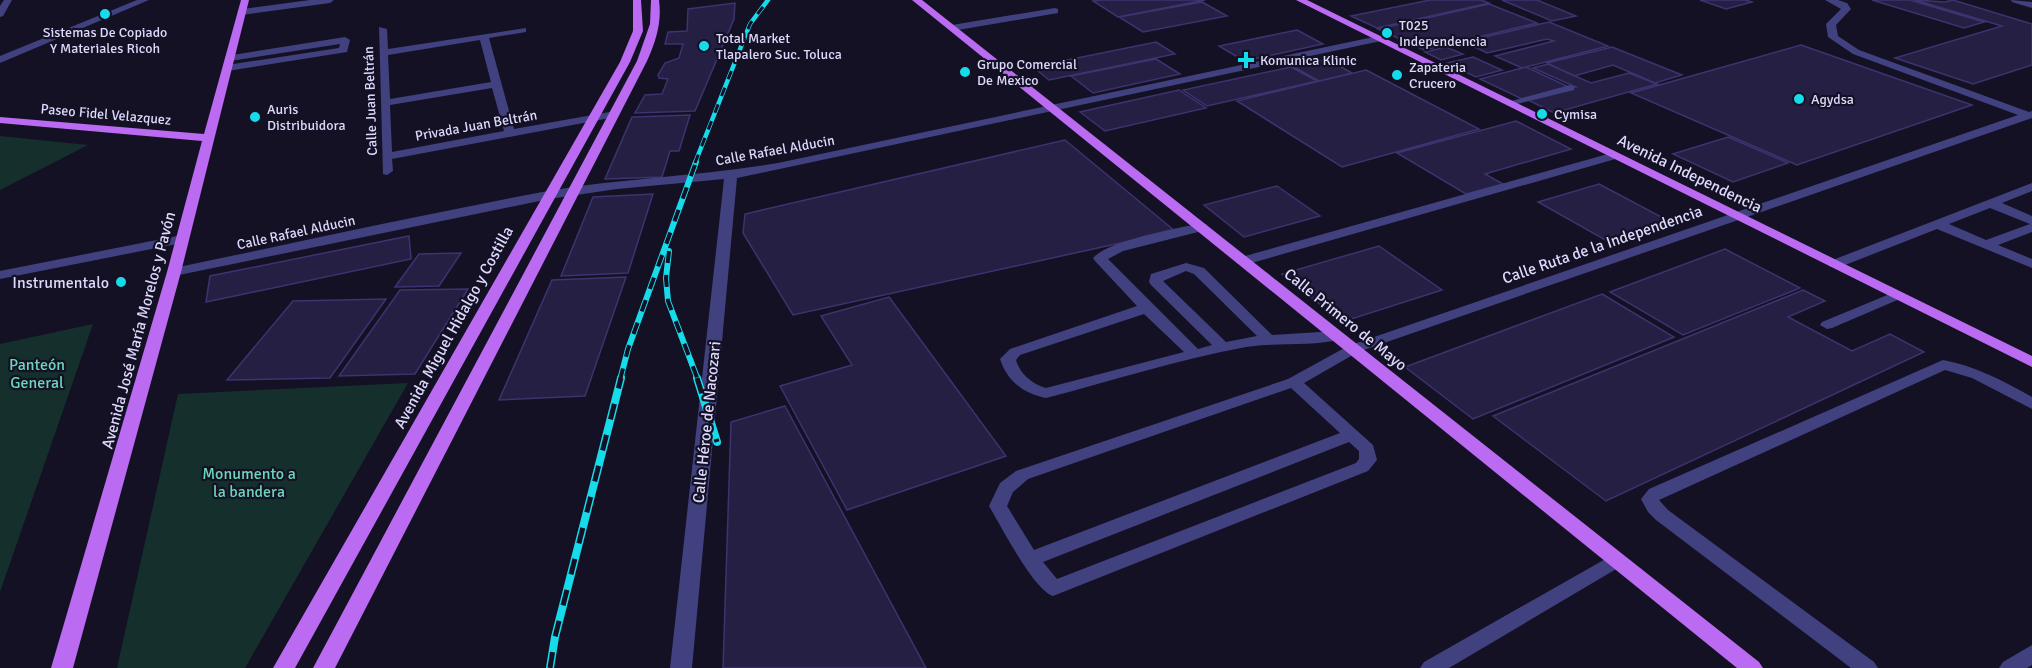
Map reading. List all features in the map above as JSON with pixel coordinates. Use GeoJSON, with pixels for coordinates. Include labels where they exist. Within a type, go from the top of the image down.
{"type":"FeatureCollection","features":[{"type":"Feature","properties":{"kind":"main road","name":"Avenida Miguel Hidalgo y Costilla"},"geometry":{"type":"LineString","coordinates":[[284,668],[634,44],[639,19],[637,0]]}},
{"type":"Feature","properties":{"kind":"main road"},"geometry":{"type":"LineString","coordinates":[[324,668],[615,114],[652,39],[656,23],[655,0]]}},
{"type":"Feature","properties":{"kind":"main road","name":"Calle Primero de Mayo"},"geometry":{"type":"LineString","coordinates":[[916,0],[1752,668]]}},
{"type":"Feature","properties":{"kind":"main road","name":"Avenida Independencia"},"geometry":{"type":"LineString","coordinates":[[1300,0],[2032,362]]}},
{"type":"Feature","properties":{"kind":"main road","name":"Avenida José María Morelos y Pavón"},"geometry":{"type":"LineString","coordinates":[[62,668],[174,272],[244,6]]}},
{"type":"Feature","properties":{"kind":"main road","name":"Paseo Fidel Velazquez"},"geometry":{"type":"LineString","coordinates":[[0,120],[209,138]]}},
{"type":"Feature","properties":{"kind":"main road"},"geometry":{"type":"LineString","coordinates":[[510,264],[537,263]]}},
{"type":"Feature","properties":{"kind":"main road"},"geometry":{"type":"LineString","coordinates":[[454,364],[484,363]]}},
{"type":"Feature","properties":{"kind":"street"},"geometry":{"type":"LineString","coordinates":[[0,14],[8,0]]}},
{"type":"Feature","properties":{"kind":"street"},"geometry":{"type":"LineString","coordinates":[[0,60],[145,0]]}},
{"type":"Feature","properties":{"kind":"street"},"geometry":{"type":"LineString","coordinates":[[244,6],[330,0]]}},
{"type":"Feature","properties":{"kind":"street"},"geometry":{"type":"LineString","coordinates":[[1829,0],[1844,5],[1846,9],[1831,24],[1833,37],[1856,52],[2030,115]]}},
{"type":"Feature","properties":{"kind":"street"},"geometry":{"type":"LineString","coordinates":[[2015,0],[2032,5]]}},
{"type":"Feature","properties":{"kind":"street"},"geometry":{"type":"LineString","coordinates":[[952,28],[1055,11]]}},
{"type":"Feature","properties":{"kind":"street","name":"Calle Juan Beltrán"},"geometry":{"type":"LineString","coordinates":[[382,29],[387,171]]}},
{"type":"Feature","properties":{"kind":"street"},"geometry":{"type":"LineString","coordinates":[[383,53],[523,30]]}},
{"type":"Feature","properties":{"kind":"street"},"geometry":{"type":"LineString","coordinates":[[484,37],[510,135]]}},
{"type":"Feature","properties":{"kind":"street","name":"Calle Rafael Alducin"},"geometry":{"type":"LineString","coordinates":[[174,272],[575,190],[731,175],[1378,39]]}},
{"type":"Feature","properties":{"kind":"street"},"geometry":{"type":"LineString","coordinates":[[345,40],[344,50],[228,63],[345,40]]}},
{"type":"Feature","properties":{"kind":"street"},"geometry":{"type":"LineString","coordinates":[[385,104],[497,84]]}},
{"type":"Feature","properties":{"kind":"street"},"geometry":{"type":"LineString","coordinates":[[1509,104],[1570,88]]}},
{"type":"Feature","properties":{"kind":"street","name":"Privada Juan Beltrán"},"geometry":{"type":"LineString","coordinates":[[387,156],[593,120],[615,114]]}},
{"type":"Feature","properties":{"kind":"street","name":"Calle Ruta de la Independencia"},"geometry":{"type":"LineString","coordinates":[[1351,435],[1367,449],[1368,460],[1362,467],[1053,588],[1030,559],[998,506],[1001,494],[1009,484],[1022,475],[1294,382],[1353,349],[2030,115]]}},
{"type":"Feature","properties":{"kind":"street"},"geometry":{"type":"LineString","coordinates":[[1243,261],[1615,156]]}},
{"type":"Feature","properties":{"kind":"street","name":"Calle Héroe de Nacozari"},"geometry":{"type":"LineString","coordinates":[[681,668],[731,175]]}},
{"type":"Feature","properties":{"kind":"street"},"geometry":{"type":"LineString","coordinates":[[1835,264],[2032,186]]}},
{"type":"Feature","properties":{"kind":"street"},"geometry":{"type":"LineString","coordinates":[[1990,203],[2032,222]]}},
{"type":"Feature","properties":{"kind":"street"},"geometry":{"type":"LineString","coordinates":[[1938,224],[2032,264]]}},
{"type":"Feature","properties":{"kind":"street"},"geometry":{"type":"LineString","coordinates":[[1194,354],[1100,258],[1118,248],[1201,227]]}},
{"type":"Feature","properties":{"kind":"street"},"geometry":{"type":"LineString","coordinates":[[1984,245],[2032,228]]}},
{"type":"Feature","properties":{"kind":"street"},"geometry":{"type":"LineString","coordinates":[[0,275],[182,239]]}},
{"type":"Feature","properties":{"kind":"street"},"geometry":{"type":"LineString","coordinates":[[1223,347],[1156,282],[1156,277],[1186,267],[1199,271],[1268,339]]}},
{"type":"Feature","properties":{"kind":"street"},"geometry":{"type":"LineString","coordinates":[[1827,325],[1897,295]]}},
{"type":"Feature","properties":{"kind":"street"},"geometry":{"type":"LineString","coordinates":[[1147,308],[1015,352],[1008,358],[1009,365],[1030,389],[1046,393],[1223,347],[1268,339],[1292,340],[1337,336]]}},
{"type":"Feature","properties":{"kind":"street"},"geometry":{"type":"LineString","coordinates":[[1867,668],[1662,515],[1650,499],[1655,493],[1943,365],[1956,366],[1973,372],[2032,404]]}},
{"type":"Feature","properties":{"kind":"street"},"geometry":{"type":"LineString","coordinates":[[1030,559],[1351,435],[1294,382]]}},
{"type":"Feature","properties":{"kind":"street"},"geometry":{"type":"LineString","coordinates":[[1431,668],[1616,560]]}},
{"type":"Feature","properties":{"kind":"street"},"geometry":{"type":"LineString","coordinates":[[2010,668],[2032,654]]}},
{"type":"Feature","properties":{"kind":"green space"},"geometry":{"type":"Polygon","coordinates":[[[0,136],[88,145],[0,190],[0,136]]]}},
{"type":"Feature","properties":{"kind":"green space","name":"Panteón General"},"geometry":{"type":"Polygon","coordinates":[[[93,324],[0,592],[0,344],[93,324]]]}},
{"type":"Feature","properties":{"kind":"green space","name":"Monumento a la bandera"},"geometry":{"type":"Polygon","coordinates":[[[408,383],[245,668],[117,668],[178,394],[408,383]]]}},
{"type":"Feature","properties":{"kind":"building"},"geometry":{"type":"Polygon","coordinates":[[[1205,0],[1118,17],[1093,1],[1205,0]]]}},
{"type":"Feature","properties":{"kind":"building"},"geometry":{"type":"Polygon","coordinates":[[[1430,0],[1481,0],[1489,3],[1377,28],[1351,16],[1430,0]]]}},
{"type":"Feature","properties":{"kind":"building"},"geometry":{"type":"Polygon","coordinates":[[[1502,0],[1537,0],[1576,16],[1552,21],[1502,0]]]}},
{"type":"Feature","properties":{"kind":"building"},"geometry":{"type":"Polygon","coordinates":[[[1700,0],[1745,0],[1752,2],[1726,9],[1700,0]]]}},
{"type":"Feature","properties":{"kind":"building"},"geometry":{"type":"Polygon","coordinates":[[[1872,0],[1910,0],[1984,22],[1964,28],[1872,0]]]}},
{"type":"Feature","properties":{"kind":"building"},"geometry":{"type":"Polygon","coordinates":[[[1915,0],[1945,2],[1953,0],[2032,24],[2032,65],[1973,84],[1895,58],[2002,26],[1915,0]]]}},
{"type":"Feature","properties":{"kind":"building"},"geometry":{"type":"Polygon","coordinates":[[[1202,2],[1227,16],[1143,32],[1119,17],[1202,2]]]}},
{"type":"Feature","properties":{"kind":"building"},"geometry":{"type":"Polygon","coordinates":[[[735,3],[734,19],[695,111],[635,113],[645,95],[662,94],[668,79],[659,78],[658,75],[665,63],[679,58],[683,44],[665,44],[668,32],[687,31],[688,9],[735,3]]]}},
{"type":"Feature","properties":{"kind":"building"},"geometry":{"type":"Polygon","coordinates":[[[1489,4],[1537,23],[1424,50],[1378,29],[1489,4]]]}},
{"type":"Feature","properties":{"kind":"building"},"geometry":{"type":"Polygon","coordinates":[[[1549,22],[1608,46],[1522,68],[1495,56],[1554,41],[1547,39],[1487,53],[1464,42],[1549,22]]]}},
{"type":"Feature","properties":{"kind":"building"},"geometry":{"type":"Polygon","coordinates":[[[1297,30],[1323,44],[1244,61],[1219,46],[1297,30]]]}},
{"type":"Feature","properties":{"kind":"building"},"geometry":{"type":"Polygon","coordinates":[[[1156,42],[1175,54],[1049,80],[1033,67],[1156,42]]]}},
{"type":"Feature","properties":{"kind":"building","name":"Agydsa"},"geometry":{"type":"Polygon","coordinates":[[[1801,45],[1972,105],[1797,165],[1631,93],[1801,45]]]}},
{"type":"Feature","properties":{"kind":"building"},"geometry":{"type":"Polygon","coordinates":[[[1446,47],[1463,54],[1441,60],[1425,52],[1446,47]]]}},
{"type":"Feature","properties":{"kind":"building"},"geometry":{"type":"Polygon","coordinates":[[[1612,47],[1682,75],[1655,83],[1613,65],[1574,76],[1547,63],[1612,47]]]}},
{"type":"Feature","properties":{"kind":"building"},"geometry":{"type":"Polygon","coordinates":[[[1473,57],[1502,70],[1476,77],[1447,63],[1473,57]]]}},
{"type":"Feature","properties":{"kind":"building"},"geometry":{"type":"Polygon","coordinates":[[[1156,59],[1180,74],[1093,93],[1071,76],[1156,59]]]}},
{"type":"Feature","properties":{"kind":"building"},"geometry":{"type":"Polygon","coordinates":[[[1327,59],[1352,73],[1319,81],[1294,67],[1327,59]]]}},
{"type":"Feature","properties":{"kind":"building"},"geometry":{"type":"Polygon","coordinates":[[[1548,64],[1591,83],[1629,73],[1657,84],[1554,113],[1528,100],[1576,87],[1533,68],[1548,64]]]}},
{"type":"Feature","properties":{"kind":"building"},"geometry":{"type":"Polygon","coordinates":[[[1291,67],[1317,81],[1207,106],[1183,90],[1291,67]]]}},
{"type":"Feature","properties":{"kind":"building"},"geometry":{"type":"Polygon","coordinates":[[[1526,67],[1569,87],[1522,99],[1480,79],[1526,67]]]}},
{"type":"Feature","properties":{"kind":"building"},"geometry":{"type":"Polygon","coordinates":[[[1366,70],[1479,129],[1342,167],[1237,101],[1366,70]]]}},
{"type":"Feature","properties":{"kind":"building"},"geometry":{"type":"Polygon","coordinates":[[[1179,90],[1206,108],[1105,131],[1080,112],[1179,90]]]}},
{"type":"Feature","properties":{"kind":"building"},"geometry":{"type":"Polygon","coordinates":[[[690,115],[679,151],[670,151],[662,177],[605,179],[632,117],[690,115]]]}},
{"type":"Feature","properties":{"kind":"building"},"geometry":{"type":"Polygon","coordinates":[[[1516,121],[1571,149],[1485,174],[1503,184],[1466,194],[1397,153],[1516,121]]]}},
{"type":"Feature","properties":{"kind":"building"},"geometry":{"type":"Polygon","coordinates":[[[1728,137],[1788,163],[1733,182],[1673,154],[1728,137]]]}},
{"type":"Feature","properties":{"kind":"building"},"geometry":{"type":"Polygon","coordinates":[[[1065,140],[1175,231],[793,315],[743,233],[745,214],[1065,140]]]}},
{"type":"Feature","properties":{"kind":"building"},"geometry":{"type":"Polygon","coordinates":[[[1599,184],[1669,221],[1607,241],[1538,202],[1599,184]]]}},
{"type":"Feature","properties":{"kind":"building"},"geometry":{"type":"Polygon","coordinates":[[[1277,186],[1320,216],[1244,237],[1204,205],[1277,186]]]}},
{"type":"Feature","properties":{"kind":"building"},"geometry":{"type":"Polygon","coordinates":[[[653,194],[628,273],[561,276],[593,197],[653,194]]]}},
{"type":"Feature","properties":{"kind":"building"},"geometry":{"type":"Polygon","coordinates":[[[409,236],[411,259],[206,302],[210,276],[409,236]]]}},
{"type":"Feature","properties":{"kind":"building"},"geometry":{"type":"Polygon","coordinates":[[[1379,246],[1442,290],[1342,322],[1282,274],[1379,246]]]}},
{"type":"Feature","properties":{"kind":"building"},"geometry":{"type":"Polygon","coordinates":[[[1725,249],[1800,288],[1683,335],[1610,292],[1725,249]]]}},
{"type":"Feature","properties":{"kind":"building"},"geometry":{"type":"Polygon","coordinates":[[[461,253],[439,286],[395,287],[419,254],[461,253]]]}},
{"type":"Feature","properties":{"kind":"building"},"geometry":{"type":"Polygon","coordinates":[[[626,277],[585,396],[499,400],[552,280],[626,277]]]}},
{"type":"Feature","properties":{"kind":"building"},"geometry":{"type":"Polygon","coordinates":[[[468,289],[415,374],[339,376],[400,290],[468,289]]]}},
{"type":"Feature","properties":{"kind":"building"},"geometry":{"type":"Polygon","coordinates":[[[1803,290],[1825,301],[1788,317],[1852,351],[1890,334],[1924,352],[1606,501],[1493,416],[1803,290]]]}},
{"type":"Feature","properties":{"kind":"building"},"geometry":{"type":"Polygon","coordinates":[[[1602,294],[1674,337],[1473,419],[1405,367],[1602,294]]]}},
{"type":"Feature","properties":{"kind":"building"},"geometry":{"type":"Polygon","coordinates":[[[889,297],[1006,456],[847,510],[780,386],[852,365],[821,316],[889,297]]]}},
{"type":"Feature","properties":{"kind":"building"},"geometry":{"type":"Polygon","coordinates":[[[386,299],[330,378],[227,380],[293,301],[386,299]]]}},
{"type":"Feature","properties":{"kind":"building"},"geometry":{"type":"Polygon","coordinates":[[[785,406],[926,668],[723,668],[731,422],[785,406]]]}},
{"type":"Feature","properties":{"kind":"railway"},"geometry":{"type":"LineString","coordinates":[[695,163],[750,24],[768,0]]}},
{"type":"Feature","properties":{"kind":"railway"},"geometry":{"type":"LineString","coordinates":[[620,380],[628,349],[696,162]]}},
{"type":"Feature","properties":{"kind":"railway"},"geometry":{"type":"LineString","coordinates":[[669,251],[666,278],[668,301],[698,380]]}},
{"type":"Feature","properties":{"kind":"railway"},"geometry":{"type":"LineString","coordinates":[[550,668],[555,637],[621,378]]}},
{"type":"Feature","properties":{"kind":"railway"},"geometry":{"type":"LineString","coordinates":[[697,378],[717,442]]}},
{"type":"Feature","properties":{"kind":"place","name":"Sistemas De Copiado Y Materiales Ricoh"},"geometry":{"type":"Point","coordinates":[105,14]}},
{"type":"Feature","properties":{"kind":"place","name":"T025 Independencia"},"geometry":{"type":"Point","coordinates":[1387,33]}},
{"type":"Feature","properties":{"kind":"place","name":"Total Market Tlapalero Suc. Toluca"},"geometry":{"type":"Point","coordinates":[704,46]}},
{"type":"Feature","properties":{"kind":"place","name":"Komunica Klinic"},"geometry":{"type":"Point","coordinates":[1246,60]}},
{"type":"Feature","properties":{"kind":"place","name":"Grupo Comercial De Mexico"},"geometry":{"type":"Point","coordinates":[965,72]}},
{"type":"Feature","properties":{"kind":"place","name":"Zapateria Crucero"},"geometry":{"type":"Point","coordinates":[1397,75]}},
{"type":"Feature","properties":{"kind":"place","name":"Agydsa"},"geometry":{"type":"Point","coordinates":[1799,99]}},
{"type":"Feature","properties":{"kind":"place","name":"Cymisa"},"geometry":{"type":"Point","coordinates":[1542,114]}},
{"type":"Feature","properties":{"kind":"place","name":"Auris Distribuidora"},"geometry":{"type":"Point","coordinates":[255,117]}},
{"type":"Feature","properties":{"kind":"place","name":"Instrumentalo"},"geometry":{"type":"Point","coordinates":[121,282]}}]}
